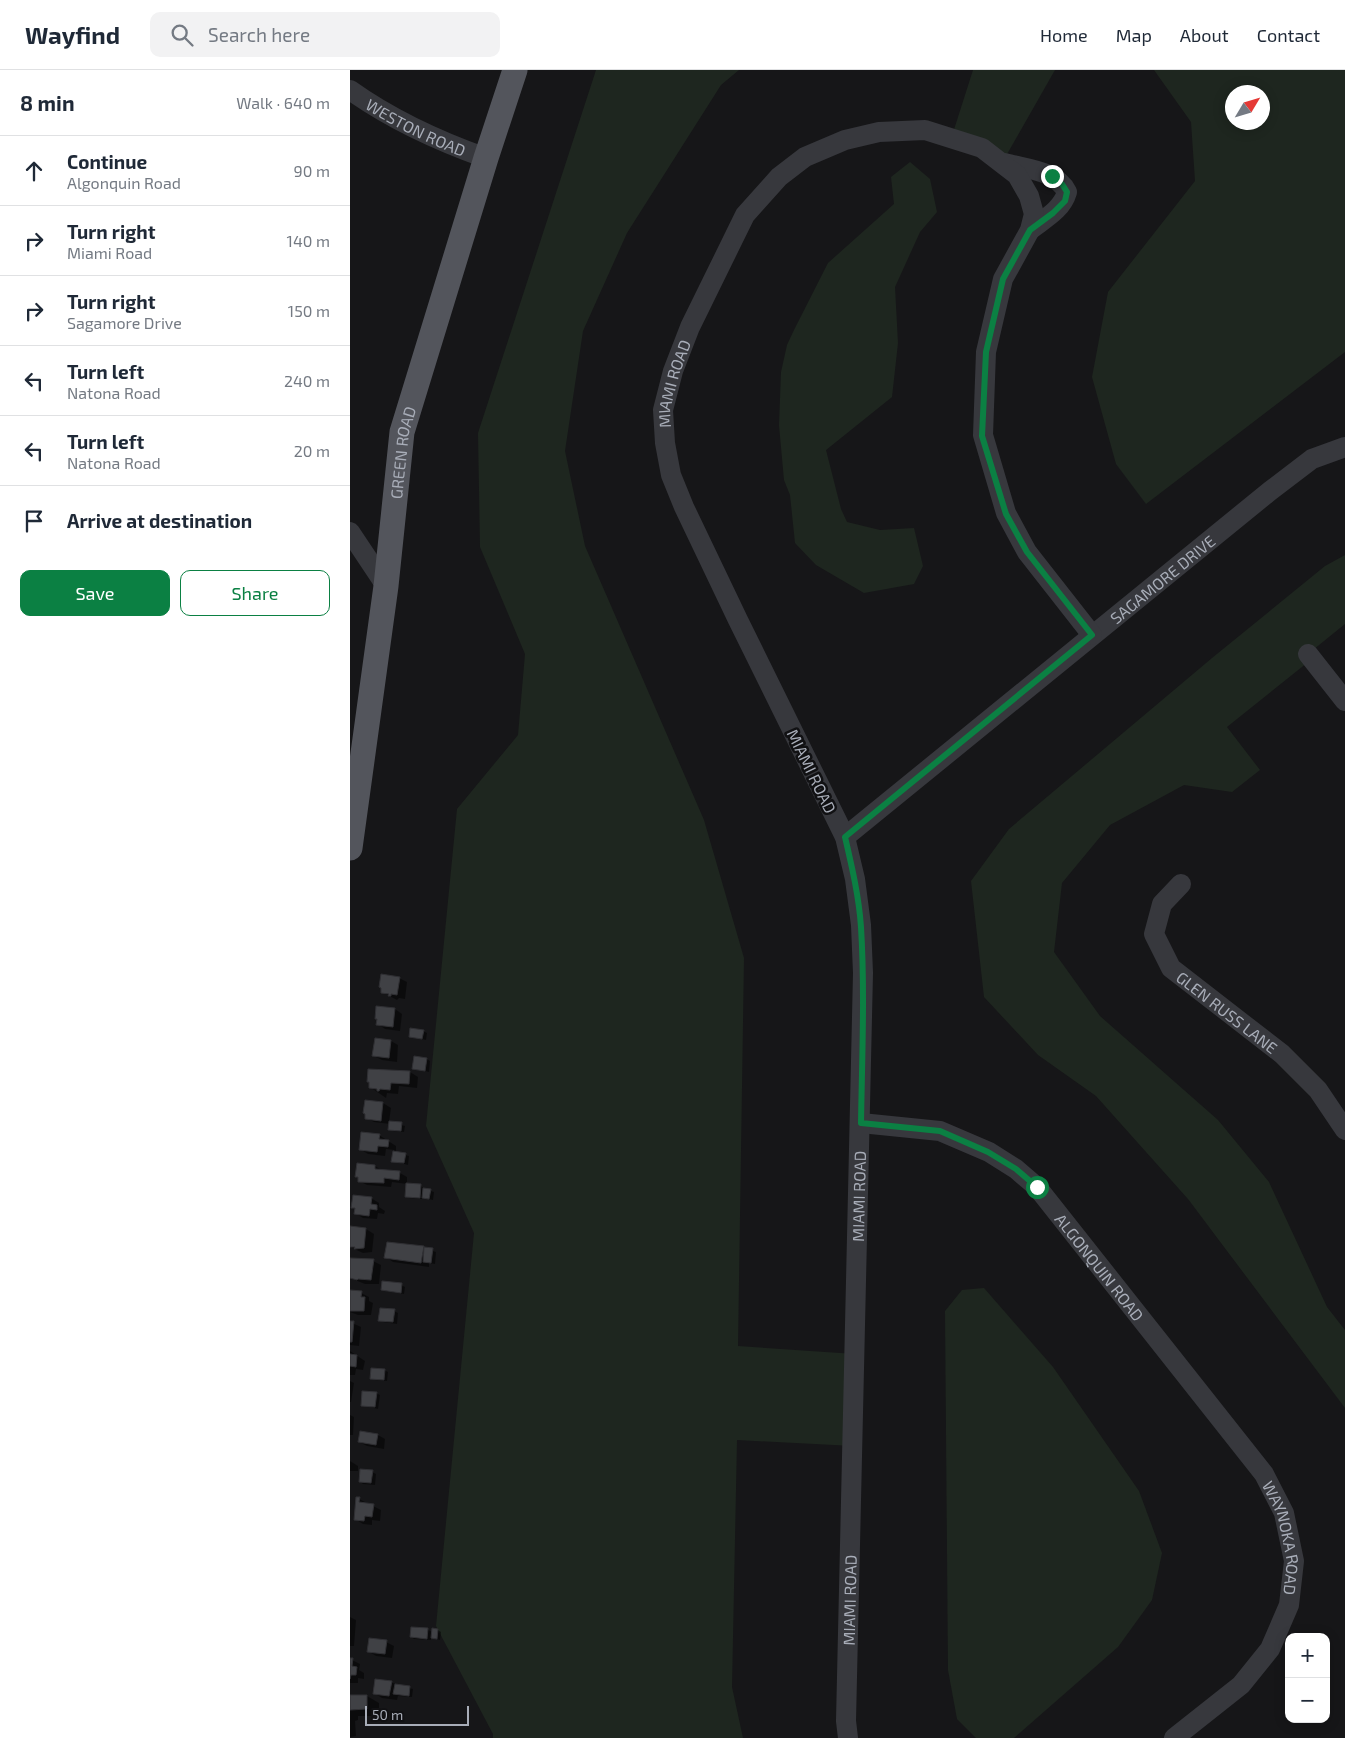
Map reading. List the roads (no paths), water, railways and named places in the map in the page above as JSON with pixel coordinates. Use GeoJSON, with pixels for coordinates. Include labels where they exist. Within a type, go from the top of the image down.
{"type":"FeatureCollection","features":[{"type":"Feature","properties":{"kind":"main road","name":"GREEN ROAD"},"geometry":{"type":"LineString","coordinates":[[350,848],[386,586],[402,432],[515,70]]}},
{"type":"Feature","properties":{"kind":"street","name":"WESTON ROAD"},"geometry":{"type":"LineString","coordinates":[[350,90],[375,108],[442,142],[486,158]]}},
{"type":"Feature","properties":{"kind":"street","name":"MIAMI ROAD"},"geometry":{"type":"LineString","coordinates":[[848,1738],[846,1721],[863,973],[861,926],[855,879],[845,837],[684,507],[671,475],[664,443],[663,410],[673,370],[690,327],[745,215],[779,177],[805,157],[845,140],[879,132],[925,130],[982,148],[1009,169]]}},
{"type":"Feature","properties":{"kind":"street"},"geometry":{"type":"LineString","coordinates":[[1009,169],[1052,176],[1062,184],[1067,192],[1065,201],[1053,213],[1030,230]]}},
{"type":"Feature","properties":{"kind":"street"},"geometry":{"type":"LineString","coordinates":[[1009,169],[1029,196],[1034,214],[1030,230],[1003,279],[986,352],[982,436],[1006,514],[1027,552],[1092,635]]}},
{"type":"Feature","properties":{"kind":"street","name":"SAGAMORE DRIVE"},"geometry":{"type":"LineString","coordinates":[[845,837],[1270,491],[1312,459],[1345,447]]}},
{"type":"Feature","properties":{"kind":"street"},"geometry":{"type":"LineString","coordinates":[[350,532],[386,586]]}},
{"type":"Feature","properties":{"kind":"street"},"geometry":{"type":"LineString","coordinates":[[1308,654],[1345,701]]}},
{"type":"Feature","properties":{"kind":"street","name":"GLEN RUSS LANE"},"geometry":{"type":"LineString","coordinates":[[1181,884],[1162,904],[1154,934],[1171,968],[1282,1054],[1318,1090],[1345,1130]]}},
{"type":"Feature","properties":{"kind":"street","name":"ALGONQUIN ROAD"},"geometry":{"type":"LineString","coordinates":[[861,1123],[940,1131],[988,1152],[1016,1169],[1037,1187],[1264,1474]]}},
{"type":"Feature","properties":{"kind":"street","name":"WAYNOKA ROAD"},"geometry":{"type":"LineString","coordinates":[[1174,1738],[1241,1685],[1270,1649],[1289,1605],[1294,1561],[1284,1512],[1264,1474]]}}]}
